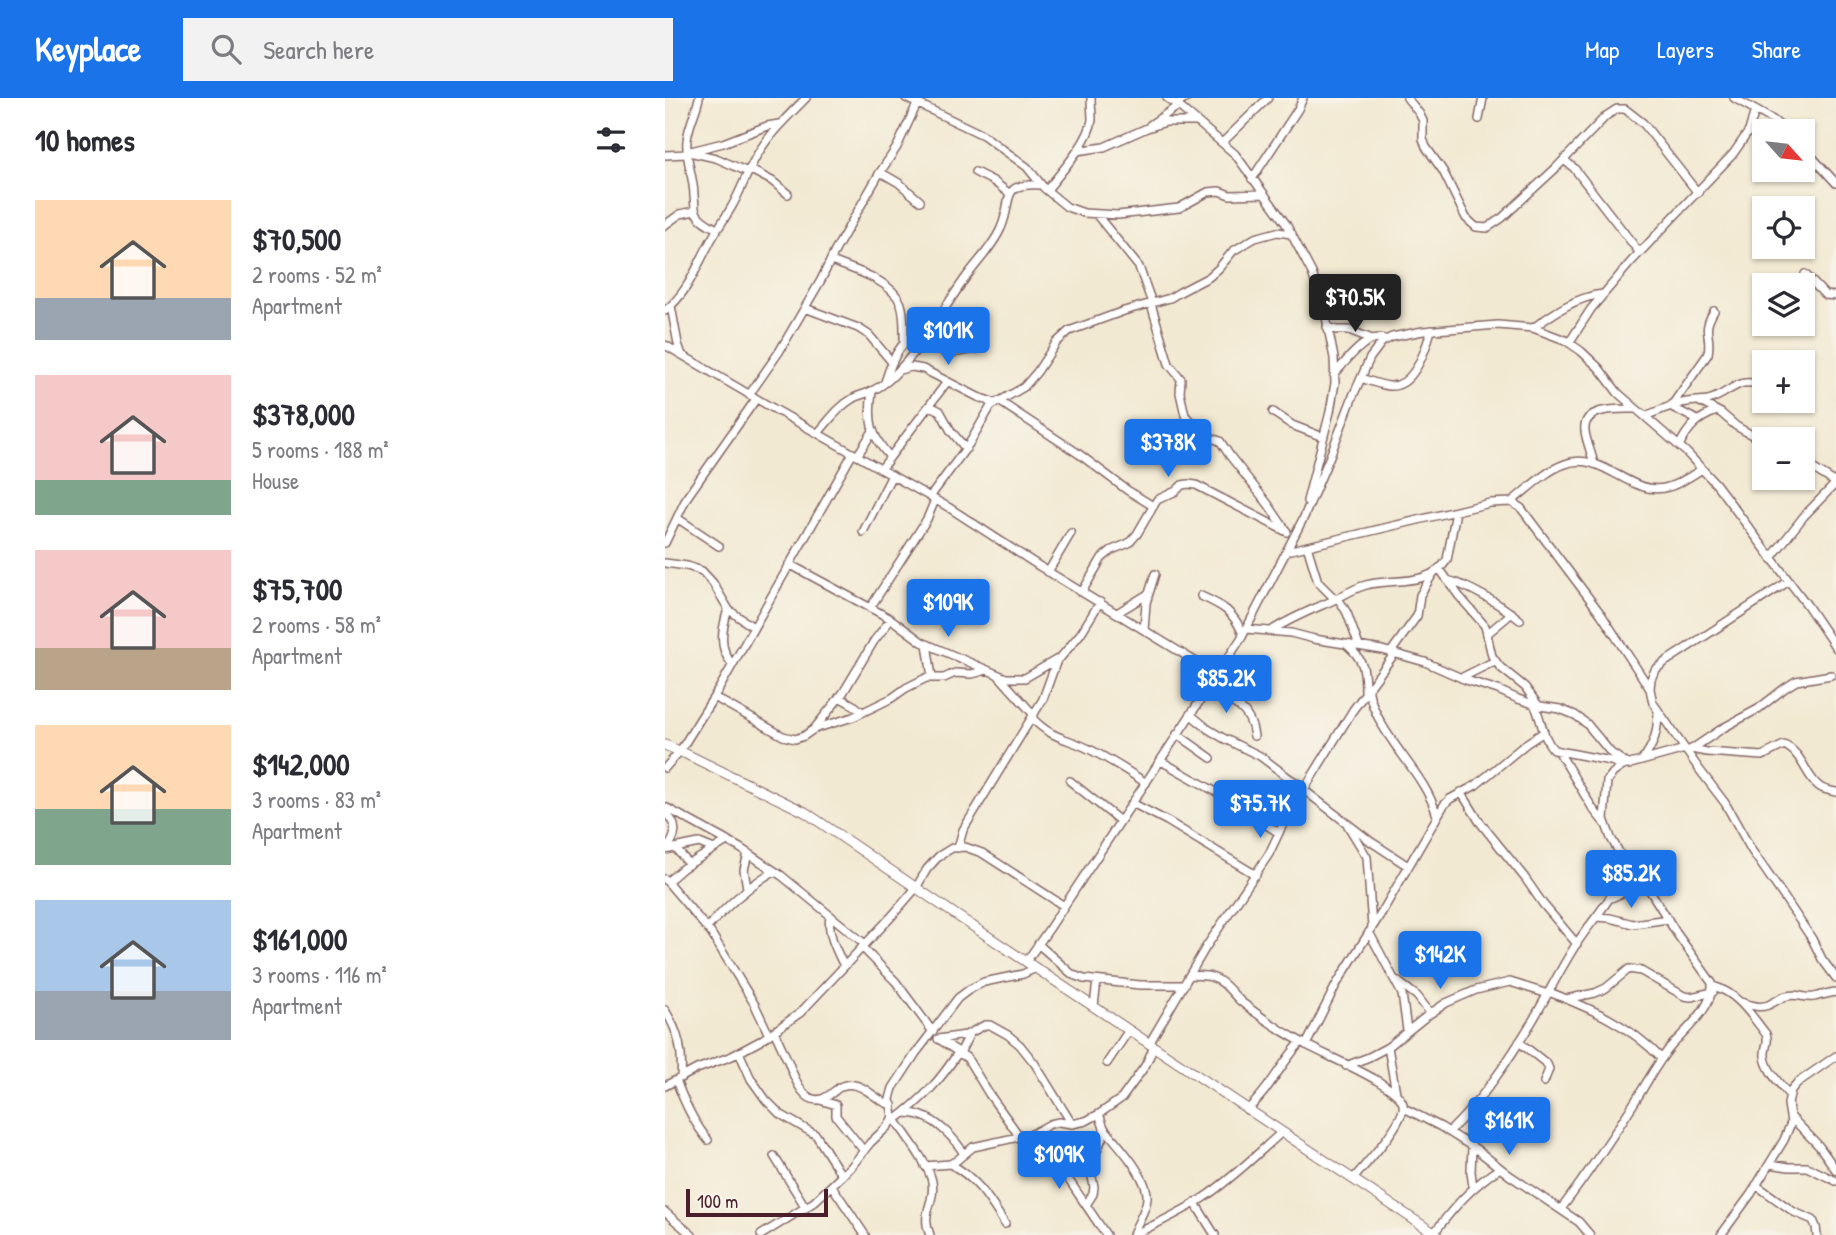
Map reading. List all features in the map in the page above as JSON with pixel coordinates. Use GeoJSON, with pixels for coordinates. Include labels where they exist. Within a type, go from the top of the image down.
{"type":"FeatureCollection","features":[{"type":"Feature","properties":{"kind":"street"},"geometry":{"type":"LineString","coordinates":[[699,98],[686,142],[695,211],[705,222],[717,229]]}},
{"type":"Feature","properties":{"kind":"street"},"geometry":{"type":"LineString","coordinates":[[682,355],[668,308],[679,299],[691,279],[766,142],[806,98]]}},
{"type":"Feature","properties":{"kind":"street"},"geometry":{"type":"LineString","coordinates":[[905,98],[983,135],[1027,167],[1044,187],[1067,207],[1084,213],[1128,215],[1179,208],[1209,192],[1219,191],[1230,195],[1263,194]]}},
{"type":"Feature","properties":{"kind":"street"},"geometry":{"type":"LineString","coordinates":[[665,543],[687,496],[753,397],[880,172],[920,105],[928,98]]}},
{"type":"Feature","properties":{"kind":"street"},"geometry":{"type":"LineString","coordinates":[[818,433],[840,408],[853,398],[884,383],[921,344],[977,262],[994,242],[1003,225],[1010,194],[1018,186],[1044,187],[1077,151],[1092,122],[1091,98]]}},
{"type":"Feature","properties":{"kind":"street"},"geometry":{"type":"LineString","coordinates":[[1167,98],[1235,154],[1286,223],[1312,273],[1320,296],[1334,358],[1334,375],[1330,412],[1302,522]]}},
{"type":"Feature","properties":{"kind":"street"},"geometry":{"type":"LineString","coordinates":[[1148,127],[1187,98]]}},
{"type":"Feature","properties":{"kind":"street"},"geometry":{"type":"LineString","coordinates":[[1222,143],[1268,98]]}},
{"type":"Feature","properties":{"kind":"street"},"geometry":{"type":"LineString","coordinates":[[1252,179],[1303,98]]}},
{"type":"Feature","properties":{"kind":"street"},"geometry":{"type":"LineString","coordinates":[[1407,98],[1423,121],[1426,147],[1443,171],[1466,218],[1476,228],[1487,228],[1493,224],[1565,160],[1606,116],[1617,109],[1625,109],[1643,123],[1698,192]]}},
{"type":"Feature","properties":{"kind":"street"},"geometry":{"type":"LineString","coordinates":[[1479,119],[1483,98]]}},
{"type":"Feature","properties":{"kind":"street"},"geometry":{"type":"LineString","coordinates":[[1734,98],[1771,119]]}},
{"type":"Feature","properties":{"kind":"street"},"geometry":{"type":"LineString","coordinates":[[1569,343],[1591,309],[1639,252],[1733,154],[1749,131],[1755,110]]}},
{"type":"Feature","properties":{"kind":"street"},"geometry":{"type":"LineString","coordinates":[[1077,151],[1104,147],[1166,122],[1197,121]]}},
{"type":"Feature","properties":{"kind":"street"},"geometry":{"type":"LineString","coordinates":[[666,156],[688,153],[780,124]]}},
{"type":"Feature","properties":{"kind":"street"},"geometry":{"type":"LineString","coordinates":[[688,153],[716,158],[748,171],[772,181],[788,194]]}},
{"type":"Feature","properties":{"kind":"street"},"geometry":{"type":"LineString","coordinates":[[1565,160],[1574,167],[1639,252]]}},
{"type":"Feature","properties":{"kind":"street"},"geometry":{"type":"LineString","coordinates":[[1815,160],[1836,183]]}},
{"type":"Feature","properties":{"kind":"street"},"geometry":{"type":"LineString","coordinates":[[880,172],[899,183],[920,201]]}},
{"type":"Feature","properties":{"kind":"street"},"geometry":{"type":"LineString","coordinates":[[975,172],[1010,194]]}},
{"type":"Feature","properties":{"kind":"street"},"geometry":{"type":"LineString","coordinates":[[665,225],[680,214],[695,211]]}},
{"type":"Feature","properties":{"kind":"street"},"geometry":{"type":"LineString","coordinates":[[1096,214],[1139,267],[1169,364],[1181,379],[1180,393],[1185,415],[1202,435],[1220,441],[1290,534]]}},
{"type":"Feature","properties":{"kind":"street"},"geometry":{"type":"LineString","coordinates":[[870,608],[927,519],[933,498],[991,406],[1024,387],[1056,343],[1069,331],[1170,298],[1209,277],[1233,251],[1255,238],[1277,232],[1292,234]]}},
{"type":"Feature","properties":{"kind":"street"},"geometry":{"type":"LineString","coordinates":[[831,261],[893,290],[901,304],[904,343]]}},
{"type":"Feature","properties":{"kind":"street"},"geometry":{"type":"LineString","coordinates":[[1815,284],[1825,295],[1836,296]]}},
{"type":"Feature","properties":{"kind":"street"},"geometry":{"type":"LineString","coordinates":[[1320,296],[1390,286]]}},
{"type":"Feature","properties":{"kind":"street"},"geometry":{"type":"LineString","coordinates":[[1534,328],[1559,310],[1581,299],[1604,294]]}},
{"type":"Feature","properties":{"kind":"street"},"geometry":{"type":"LineString","coordinates":[[805,307],[858,328],[869,335],[891,361]]}},
{"type":"Feature","properties":{"kind":"street"},"geometry":{"type":"LineString","coordinates":[[1671,406],[1708,354],[1706,327],[1714,312]]}},
{"type":"Feature","properties":{"kind":"street"},"geometry":{"type":"LineString","coordinates":[[884,383],[891,361],[904,343],[913,334],[934,325]]}},
{"type":"Feature","properties":{"kind":"street"},"geometry":{"type":"LineString","coordinates":[[1026,961],[1245,632],[1287,551],[1290,534],[1302,522],[1361,378],[1376,349],[1392,337],[1431,330],[1498,325],[1534,328],[1581,351],[1599,368],[1618,393],[1702,469],[1738,512],[1836,648]]}},
{"type":"Feature","properties":{"kind":"street"},"geometry":{"type":"LineString","coordinates":[[1327,327],[1349,330],[1372,339]]}},
{"type":"Feature","properties":{"kind":"street"},"geometry":{"type":"LineString","coordinates":[[1361,378],[1389,386],[1403,382],[1414,372],[1422,359],[1431,330]]}},
{"type":"Feature","properties":{"kind":"street"},"geometry":{"type":"LineString","coordinates":[[1334,375],[1356,351],[1372,339],[1382,337],[1386,340]]}},
{"type":"Feature","properties":{"kind":"street"},"geometry":{"type":"LineString","coordinates":[[921,344],[951,353],[977,349]]}},
{"type":"Feature","properties":{"kind":"street"},"geometry":{"type":"LineString","coordinates":[[665,345],[933,498],[1048,572],[1216,674]]}},
{"type":"Feature","properties":{"kind":"street"},"geometry":{"type":"LineString","coordinates":[[898,370],[912,367],[923,369],[997,402],[1079,454],[1153,506]]}},
{"type":"Feature","properties":{"kind":"street"},"geometry":{"type":"LineString","coordinates":[[881,469],[947,382]]}},
{"type":"Feature","properties":{"kind":"street"},"geometry":{"type":"LineString","coordinates":[[1645,416],[1671,406],[1716,397],[1742,383],[1752,383]]}},
{"type":"Feature","properties":{"kind":"street"},"geometry":{"type":"LineString","coordinates":[[872,391],[869,416],[873,431],[878,445],[890,457]]}},
{"type":"Feature","properties":{"kind":"street"},"geometry":{"type":"LineString","coordinates":[[1698,401],[1752,435]]}},
{"type":"Feature","properties":{"kind":"street"},"geometry":{"type":"LineString","coordinates":[[930,406],[940,411],[966,449]]}},
{"type":"Feature","properties":{"kind":"street"},"geometry":{"type":"LineString","coordinates":[[1671,406],[1697,420]]}},
{"type":"Feature","properties":{"kind":"street"},"geometry":{"type":"LineString","coordinates":[[1594,464],[1584,429],[1587,422],[1598,411],[1637,409]]}},
{"type":"Feature","properties":{"kind":"street"},"geometry":{"type":"LineString","coordinates":[[1679,446],[1697,420],[1717,411]]}},
{"type":"Feature","properties":{"kind":"street"},"geometry":{"type":"LineString","coordinates":[[1273,412],[1292,425],[1324,437]]}},
{"type":"Feature","properties":{"kind":"street"},"geometry":{"type":"LineString","coordinates":[[665,768],[680,751],[714,697],[789,564],[855,454],[873,431]]}},
{"type":"Feature","properties":{"kind":"street"},"geometry":{"type":"LineString","coordinates":[[1511,502],[1567,463],[1579,461],[1594,464],[1636,485],[1653,489],[1667,488],[1682,482],[1702,469]]}},
{"type":"Feature","properties":{"kind":"street"},"geometry":{"type":"LineString","coordinates":[[1771,558],[1804,516],[1836,483],[1815,470]]}},
{"type":"Feature","properties":{"kind":"street"},"geometry":{"type":"LineString","coordinates":[[863,532],[892,475]]}},
{"type":"Feature","properties":{"kind":"street"},"geometry":{"type":"LineString","coordinates":[[1082,592],[1102,558],[1112,550],[1129,543],[1157,500],[1182,485],[1193,484],[1290,534]]}},
{"type":"Feature","properties":{"kind":"street"},"geometry":{"type":"LineString","coordinates":[[1287,551],[1490,503],[1511,502],[1521,508],[1601,614],[1650,689],[1654,703],[1725,803],[1752,851],[1836,978]]}},
{"type":"Feature","properties":{"kind":"street"},"geometry":{"type":"LineString","coordinates":[[950,1164],[973,1147],[1020,1137],[1050,1124],[1086,1121],[1122,1098],[1145,1066],[1152,1045],[1206,947],[1256,875],[1304,789],[1366,690],[1417,616],[1420,595],[1436,570],[1447,559],[1456,511]]}},
{"type":"Feature","properties":{"kind":"street"},"geometry":{"type":"LineString","coordinates":[[677,518],[719,546]]}},
{"type":"Feature","properties":{"kind":"street"},"geometry":{"type":"LineString","coordinates":[[1048,572],[1071,533]]}},
{"type":"Feature","properties":{"kind":"street"},"geometry":{"type":"LineString","coordinates":[[1307,546],[1318,582],[1347,612],[1359,646]]}},
{"type":"Feature","properties":{"kind":"street"},"geometry":{"type":"LineString","coordinates":[[665,563],[702,571],[713,583],[728,609],[753,627]]}},
{"type":"Feature","properties":{"kind":"street"},"geometry":{"type":"LineString","coordinates":[[789,564],[891,619],[926,644],[1006,678],[1025,678],[1057,660],[1081,634],[1100,603]]}},
{"type":"Feature","properties":{"kind":"street"},"geometry":{"type":"LineString","coordinates":[[1436,570],[1485,626],[1492,656],[1500,667],[1525,688],[1536,704],[1548,744],[1554,750],[1626,766]]}},
{"type":"Feature","properties":{"kind":"street"},"geometry":{"type":"LineString","coordinates":[[1271,631],[1294,617],[1364,586],[1418,579],[1436,570]]}},
{"type":"Feature","properties":{"kind":"street"},"geometry":{"type":"LineString","coordinates":[[1144,630],[1148,594],[1155,574]]}},
{"type":"Feature","properties":{"kind":"street"},"geometry":{"type":"LineString","coordinates":[[1446,580],[1465,587],[1520,620]]}},
{"type":"Feature","properties":{"kind":"street"},"geometry":{"type":"LineString","coordinates":[[1650,689],[1655,670],[1665,662],[1789,581]]}},
{"type":"Feature","properties":{"kind":"street"},"geometry":{"type":"LineString","coordinates":[[1117,613],[1148,594]]}},
{"type":"Feature","properties":{"kind":"street"},"geometry":{"type":"LineString","coordinates":[[1201,596],[1230,611],[1245,632]]}},
{"type":"Feature","properties":{"kind":"street"},"geometry":{"type":"LineString","coordinates":[[728,609],[722,645],[732,664]]}},
{"type":"Feature","properties":{"kind":"street"},"geometry":{"type":"LineString","coordinates":[[1488,633],[1511,613]]}},
{"type":"Feature","properties":{"kind":"street"},"geometry":{"type":"LineString","coordinates":[[714,697],[783,736],[795,739],[804,736],[814,729],[839,697],[891,619]]}},
{"type":"Feature","properties":{"kind":"street"},"geometry":{"type":"LineString","coordinates":[[1245,632],[1271,631],[1393,653],[1425,662],[1461,678],[1536,704],[1560,709],[1587,724],[1611,753],[1626,766]]}},
{"type":"Feature","properties":{"kind":"street"},"geometry":{"type":"LineString","coordinates":[[926,644],[932,677]]}},
{"type":"Feature","properties":{"kind":"street"},"geometry":{"type":"LineString","coordinates":[[1347,644],[1359,655],[1364,665],[1366,690],[1374,711],[1428,792],[1437,816]]}},
{"type":"Feature","properties":{"kind":"street"},"geometry":{"type":"LineString","coordinates":[[958,848],[963,830],[1043,699],[1057,660]]}},
{"type":"Feature","properties":{"kind":"street"},"geometry":{"type":"LineString","coordinates":[[1461,678],[1495,660]]}},
{"type":"Feature","properties":{"kind":"street"},"geometry":{"type":"LineString","coordinates":[[814,729],[862,712],[932,677],[944,678],[955,673],[972,674],[987,670]]}},
{"type":"Feature","properties":{"kind":"street"},"geometry":{"type":"LineString","coordinates":[[998,674],[1043,730],[1091,750],[1146,783]]}},
{"type":"Feature","properties":{"kind":"street"},"geometry":{"type":"LineString","coordinates":[[1449,1132],[1492,1084],[1577,944],[1619,881],[1624,861],[1604,819],[1607,781],[1613,773],[1640,761],[1688,750],[1758,709],[1796,681],[1831,675]]}},
{"type":"Feature","properties":{"kind":"street"},"geometry":{"type":"LineString","coordinates":[[1205,691],[1230,701],[1244,712],[1250,718],[1254,736]]}},
{"type":"Feature","properties":{"kind":"street"},"geometry":{"type":"LineString","coordinates":[[839,697],[862,712]]}},
{"type":"Feature","properties":{"kind":"street"},"geometry":{"type":"LineString","coordinates":[[1640,761],[1648,753],[1656,735],[1658,709]]}},
{"type":"Feature","properties":{"kind":"street"},"geometry":{"type":"LineString","coordinates":[[1190,714],[1208,729],[1260,756],[1370,841],[1408,866]]}},
{"type":"Feature","properties":{"kind":"street"},"geometry":{"type":"LineString","coordinates":[[1247,1110],[1290,1054],[1304,1043],[1437,816],[1450,799],[1476,785],[1544,732]]}},
{"type":"Feature","properties":{"kind":"street"},"geometry":{"type":"LineString","coordinates":[[1177,734],[1211,758]]}},
{"type":"Feature","properties":{"kind":"street"},"geometry":{"type":"LineString","coordinates":[[665,745],[805,813],[1436,1234],[1473,1187],[1500,1168]]}},
{"type":"Feature","properties":{"kind":"street"},"geometry":{"type":"LineString","coordinates":[[1688,750],[1762,756],[1784,745],[1790,747],[1817,786],[1836,792]]}},
{"type":"Feature","properties":{"kind":"street"},"geometry":{"type":"LineString","coordinates":[[1558,751],[1607,827]]}},
{"type":"Feature","properties":{"kind":"street"},"geometry":{"type":"LineString","coordinates":[[1161,761],[1218,793],[1279,833]]}},
{"type":"Feature","properties":{"kind":"street"},"geometry":{"type":"LineString","coordinates":[[1070,781],[1120,821]]}},
{"type":"Feature","properties":{"kind":"street"},"geometry":{"type":"LineString","coordinates":[[1461,792],[1479,821],[1577,944]]}},
{"type":"Feature","properties":{"kind":"street"},"geometry":{"type":"LineString","coordinates":[[1132,803],[1256,875]]}},
{"type":"Feature","properties":{"kind":"street"},"geometry":{"type":"LineString","coordinates":[[665,807],[748,853],[830,915],[896,982],[934,1035],[967,1058],[1020,1137]]}},
{"type":"Feature","properties":{"kind":"street"},"geometry":{"type":"LineString","coordinates":[[665,813],[672,818],[675,826],[672,843],[665,850]]}},
{"type":"Feature","properties":{"kind":"street"},"geometry":{"type":"LineString","coordinates":[[1346,823],[1367,857],[1371,929],[1402,994],[1407,1030]]}},
{"type":"Feature","properties":{"kind":"street"},"geometry":{"type":"LineString","coordinates":[[727,841],[667,880],[707,928],[742,982],[796,1082],[808,1096],[836,1105],[839,1121],[864,1151]]}},
{"type":"Feature","properties":{"kind":"street"},"geometry":{"type":"LineString","coordinates":[[665,850],[699,843],[714,849]]}},
{"type":"Feature","properties":{"kind":"street"},"geometry":{"type":"LineString","coordinates":[[665,1086],[739,1052],[800,1013],[891,917],[916,888],[927,869],[939,856],[952,848],[965,847],[982,853],[1064,906]]}},
{"type":"Feature","properties":{"kind":"street"},"geometry":{"type":"LineString","coordinates":[[676,849],[689,864]]}},
{"type":"Feature","properties":{"kind":"street"},"geometry":{"type":"LineString","coordinates":[[747,888],[744,870],[748,853]]}},
{"type":"Feature","properties":{"kind":"street"},"geometry":{"type":"LineString","coordinates":[[1561,1209],[1619,1126],[1661,1058],[1706,1006],[1713,989],[1705,972],[1677,934],[1637,870],[1622,856]]}},
{"type":"Feature","properties":{"kind":"street"},"geometry":{"type":"LineString","coordinates":[[707,928],[747,888],[774,871]]}},
{"type":"Feature","properties":{"kind":"street"},"geometry":{"type":"LineString","coordinates":[[1608,900],[1645,883]]}},
{"type":"Feature","properties":{"kind":"street"},"geometry":{"type":"LineString","coordinates":[[830,915],[830,930],[844,966]]}},
{"type":"Feature","properties":{"kind":"street"},"geometry":{"type":"LineString","coordinates":[[1596,917],[1633,924],[1668,919]]}},
{"type":"Feature","properties":{"kind":"street"},"geometry":{"type":"LineString","coordinates":[[1038,944],[1073,975],[1084,979],[1140,985],[1184,985]]}},
{"type":"Feature","properties":{"kind":"street"},"geometry":{"type":"LineString","coordinates":[[930,1235],[925,1217],[932,1181],[894,1119],[890,1098],[893,1088],[916,1053],[934,1035],[947,1010],[958,998],[983,982],[1036,968]]}},
{"type":"Feature","properties":{"kind":"street"},"geometry":{"type":"LineString","coordinates":[[1566,999],[1606,988],[1629,969],[1641,971],[1683,996],[1691,997],[1713,989],[1725,990],[1739,1001],[1766,1034],[1769,1039],[1765,1058],[1789,1095]]}},
{"type":"Feature","properties":{"kind":"street"},"geometry":{"type":"LineString","coordinates":[[1190,975],[1212,977],[1219,981],[1243,1003],[1304,1043],[1380,1081],[1396,1093],[1404,1108],[1398,1123],[1353,1179]]}},
{"type":"Feature","properties":{"kind":"street"},"geometry":{"type":"LineString","coordinates":[[1395,980],[1416,996],[1430,1013]]}},
{"type":"Feature","properties":{"kind":"street"},"geometry":{"type":"LineString","coordinates":[[1094,1006],[1097,981]]}},
{"type":"Feature","properties":{"kind":"street"},"geometry":{"type":"LineString","coordinates":[[1346,1066],[1388,1047],[1446,1003],[1476,990],[1510,982],[1586,1007],[1628,1029],[1645,1041],[1661,1058]]}},
{"type":"Feature","properties":{"kind":"street"},"geometry":{"type":"LineString","coordinates":[[1739,1001],[1764,1007],[1779,998],[1791,995],[1810,998],[1836,992]]}},
{"type":"Feature","properties":{"kind":"street"},"geometry":{"type":"LineString","coordinates":[[665,1010],[682,1050],[678,1079],[690,1114],[708,1140]]}},
{"type":"Feature","properties":{"kind":"street"},"geometry":{"type":"LineString","coordinates":[[934,1035],[970,1033],[985,1025],[1008,1035],[1035,1064],[1072,1124]]}},
{"type":"Feature","properties":{"kind":"street"},"geometry":{"type":"LineString","coordinates":[[1107,1063],[1129,1030]]}},
{"type":"Feature","properties":{"kind":"street"},"geometry":{"type":"LineString","coordinates":[[761,1235],[806,1208],[842,1176],[894,1119],[921,1101],[960,1052],[970,1033]]}},
{"type":"Feature","properties":{"kind":"street"},"geometry":{"type":"LineString","coordinates":[[1518,1042],[1546,1064],[1549,1069],[1544,1082]]}},
{"type":"Feature","properties":{"kind":"street"},"geometry":{"type":"LineString","coordinates":[[1388,1047],[1396,1093]]}},
{"type":"Feature","properties":{"kind":"street"},"geometry":{"type":"LineString","coordinates":[[739,1052],[751,1079],[766,1100],[780,1114],[816,1135],[842,1176]]}},
{"type":"Feature","properties":{"kind":"street"},"geometry":{"type":"LineString","coordinates":[[1721,1235],[1770,1164],[1791,1124],[1789,1095],[1797,1083],[1836,1056]]}},
{"type":"Feature","properties":{"kind":"street"},"geometry":{"type":"LineString","coordinates":[[820,1100],[828,1097],[839,1086],[855,1085],[892,1105]]}},
{"type":"Feature","properties":{"kind":"street"},"geometry":{"type":"LineString","coordinates":[[1404,1108],[1472,1146],[1579,1222],[1590,1235]]}},
{"type":"Feature","properties":{"kind":"street"},"geometry":{"type":"LineString","coordinates":[[905,1113],[924,1116],[932,1121],[960,1146],[964,1154]]}},
{"type":"Feature","properties":{"kind":"street"},"geometry":{"type":"LineString","coordinates":[[1099,1115],[1104,1128],[1134,1165],[1148,1196],[1133,1235]]}},
{"type":"Feature","properties":{"kind":"street"},"geometry":{"type":"LineString","coordinates":[[1790,1116],[1819,1146],[1836,1170]]}},
{"type":"Feature","properties":{"kind":"street"},"geometry":{"type":"LineString","coordinates":[[1086,1205],[1094,1187],[1090,1167],[1104,1128]]}},
{"type":"Feature","properties":{"kind":"street"},"geometry":{"type":"LineString","coordinates":[[1037,1131],[1106,1235]]}},
{"type":"Feature","properties":{"kind":"street"},"geometry":{"type":"LineString","coordinates":[[1133,1235],[1195,1203],[1239,1171],[1282,1132]]}},
{"type":"Feature","properties":{"kind":"street"},"geometry":{"type":"LineString","coordinates":[[1472,1146],[1473,1187]]}},
{"type":"Feature","properties":{"kind":"street"},"geometry":{"type":"LineString","coordinates":[[774,1156],[806,1208]]}},
{"type":"Feature","properties":{"kind":"street"},"geometry":{"type":"LineString","coordinates":[[925,1166],[950,1164],[965,1171],[1005,1224]]}},
{"type":"Feature","properties":{"kind":"street"},"geometry":{"type":"LineString","coordinates":[[1770,1164],[1807,1167],[1836,1181]]}},
{"type":"Feature","properties":{"kind":"street"},"geometry":{"type":"LineString","coordinates":[[1756,1185],[1794,1212],[1813,1220],[1817,1235]]}},
{"type":"Feature","properties":{"kind":"street"},"geometry":{"type":"LineString","coordinates":[[832,1186],[865,1235]]}},
{"type":"Feature","properties":{"kind":"street"},"geometry":{"type":"LineString","coordinates":[[1195,1203],[1215,1235]]}},
{"type":"Feature","properties":{"kind":"street"},"geometry":{"type":"LineString","coordinates":[[665,1212],[692,1235]]}}]}
